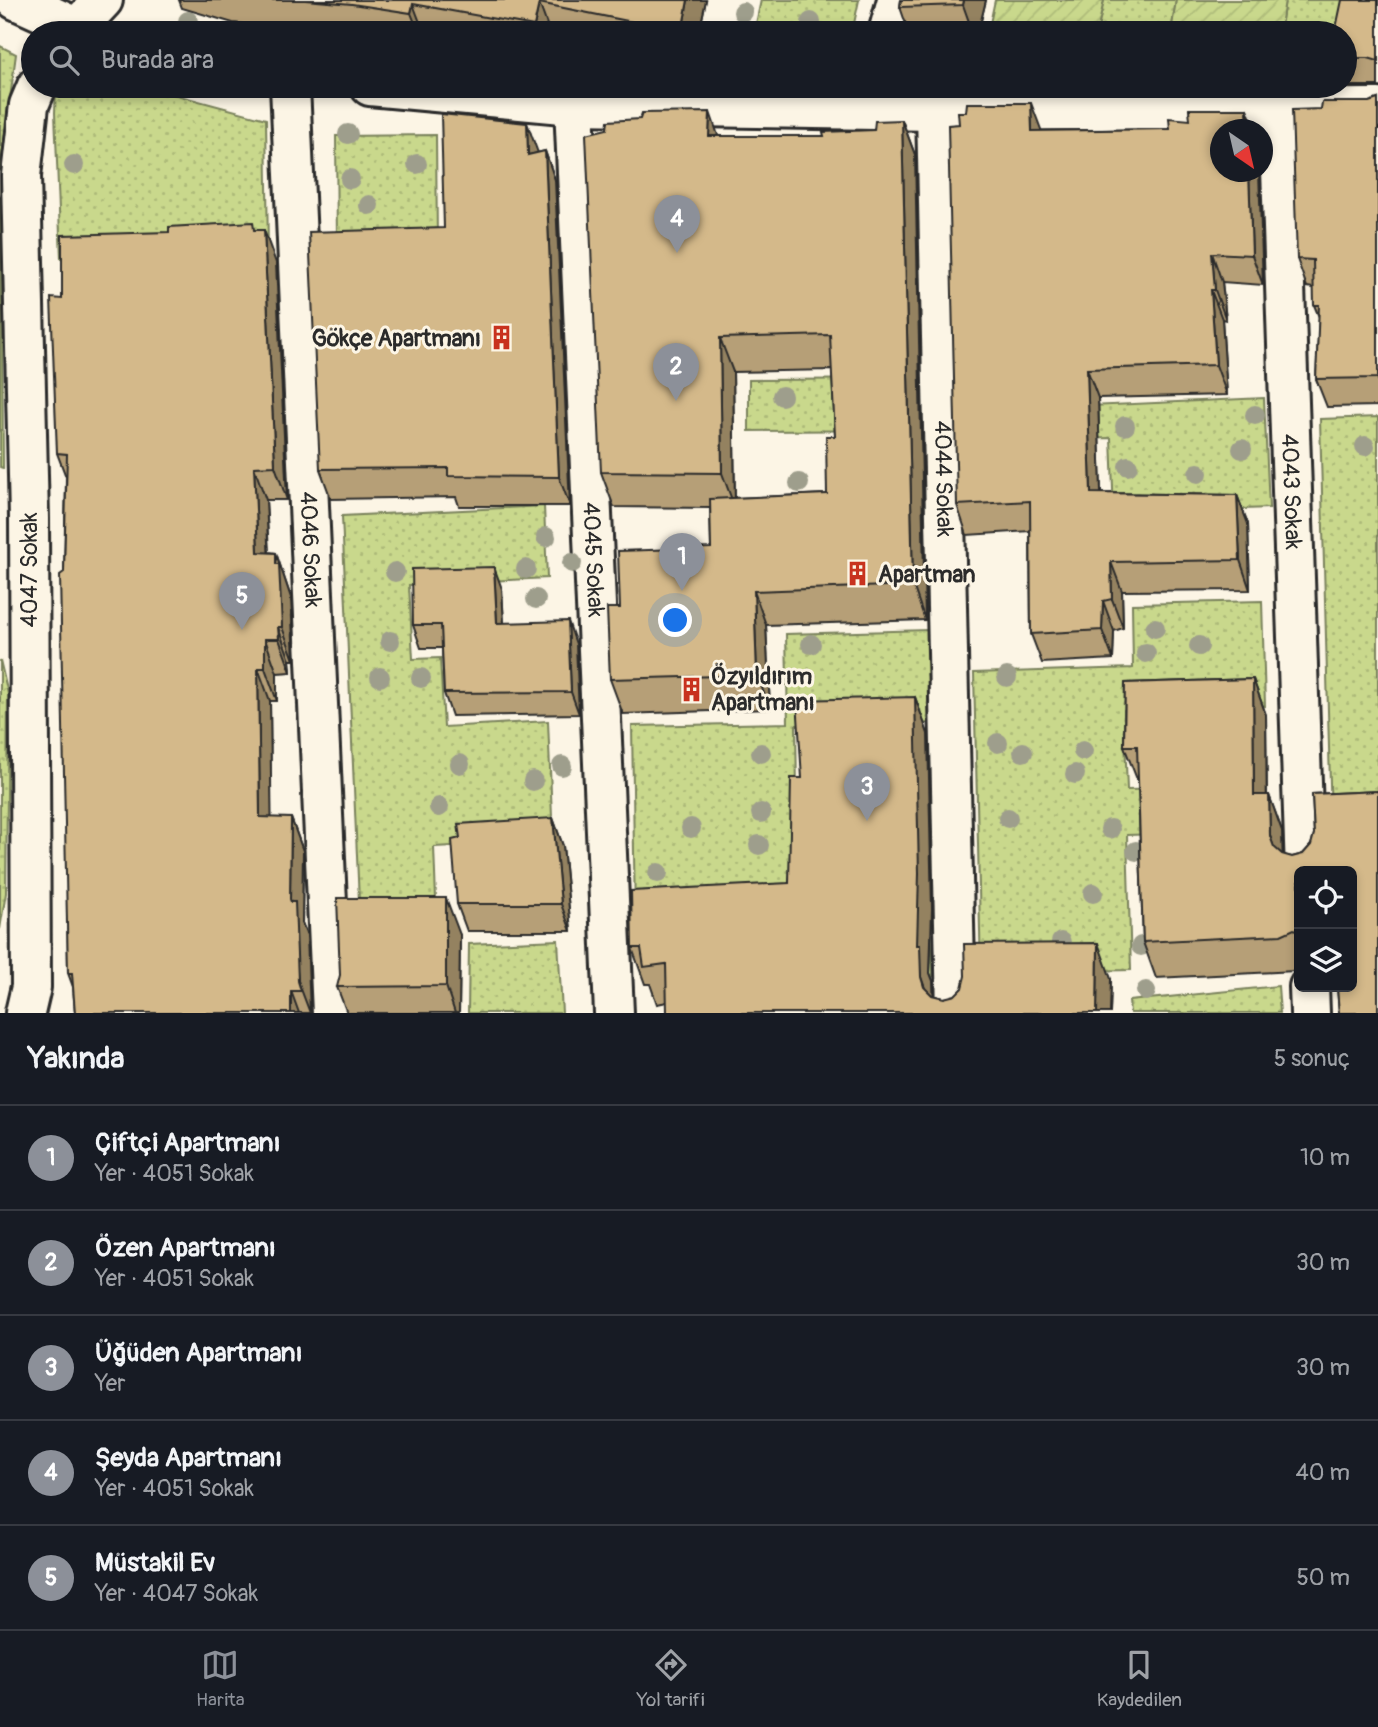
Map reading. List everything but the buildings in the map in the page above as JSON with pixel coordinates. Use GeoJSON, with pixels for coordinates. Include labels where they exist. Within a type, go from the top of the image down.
{"type":"FeatureCollection","features":[{"type":"Feature","properties":{"kind":"street"},"geometry":{"type":"LineString","coordinates":[[16,0],[58,21]]}},
{"type":"Feature","properties":{"kind":"street"},"geometry":{"type":"LineString","coordinates":[[88,21],[103,0]]}},
{"type":"Feature","properties":{"kind":"street"},"geometry":{"type":"LineString","coordinates":[[891,21],[897,0]]}},
{"type":"Feature","properties":{"kind":"street","name":"4047 Sokak"},"geometry":{"type":"LineString","coordinates":[[24,1013],[31,987],[14,514],[20,176],[32,98]]}},
{"type":"Feature","properties":{"kind":"street","name":"4046 Sokak"},"geometry":{"type":"LineString","coordinates":[[291,98],[332,1013]]}},
{"type":"Feature","properties":{"kind":"street"},"geometry":{"type":"LineString","coordinates":[[499,98],[574,105],[872,98],[936,111],[1378,108]]}},
{"type":"Feature","properties":{"kind":"street","name":"4045 Sokak"},"geometry":{"type":"LineString","coordinates":[[574,105],[614,1013]]}},
{"type":"Feature","properties":{"kind":"street","name":"4043 Sokak"},"geometry":{"type":"LineString","coordinates":[[1279,110],[1305,866]]}},
{"type":"Feature","properties":{"kind":"street","name":"4044 Sokak"},"geometry":{"type":"LineString","coordinates":[[936,111],[956,1013]]}},
{"type":"Feature","properties":{"kind":"street"},"geometry":{"type":"LineString","coordinates":[[1309,992],[1310,1013]]}},
{"type":"Feature","properties":{"kind":"green space"},"geometry":{"type":"Polygon","coordinates":[[[761,0],[859,0],[855,21],[757,21],[761,0]]]}},
{"type":"Feature","properties":{"kind":"green space"},"geometry":{"type":"Polygon","coordinates":[[[995,0],[1104,0],[1100,21],[991,21],[995,0]]]}},
{"type":"Feature","properties":{"kind":"green space"},"geometry":{"type":"Polygon","coordinates":[[[1104,0],[1176,0],[1173,21],[1100,21],[1104,0]]]}},
{"type":"Feature","properties":{"kind":"green space"},"geometry":{"type":"Polygon","coordinates":[[[1176,0],[1285,0],[1282,21],[1173,21],[1176,0]]]}},
{"type":"Feature","properties":{"kind":"green space"},"geometry":{"type":"Polygon","coordinates":[[[1285,0],[1348,0],[1344,21],[1282,21],[1285,0]]]}},
{"type":"Feature","properties":{"kind":"green space"},"geometry":{"type":"Polygon","coordinates":[[[0,46],[16,54],[1,166],[3,468],[0,467],[0,46]]]}},
{"type":"Feature","properties":{"kind":"green space"},"geometry":{"type":"Polygon","coordinates":[[[56,98],[188,98],[266,119],[268,250],[61,259],[56,98]]]}},
{"type":"Feature","properties":{"kind":"green space"},"geometry":{"type":"Polygon","coordinates":[[[436,135],[437,244],[337,244],[336,136],[436,135]]]}},
{"type":"Feature","properties":{"kind":"green space"},"geometry":{"type":"Polygon","coordinates":[[[919,379],[920,430],[749,431],[749,380],[919,379]]]}},
{"type":"Feature","properties":{"kind":"green space"},"geometry":{"type":"Polygon","coordinates":[[[1264,398],[1269,508],[1114,514],[1111,438],[979,442],[978,411],[1264,398]]]}},
{"type":"Feature","properties":{"kind":"green space"},"geometry":{"type":"Polygon","coordinates":[[[1378,417],[1378,817],[1331,820],[1320,419],[1378,417]]]}},
{"type":"Feature","properties":{"kind":"green space"},"geometry":{"type":"Polygon","coordinates":[[[544,506],[547,578],[409,585],[413,659],[440,658],[444,727],[548,721],[553,841],[434,847],[437,925],[360,924],[342,516],[544,506]]]}},
{"type":"Feature","properties":{"kind":"green space"},"geometry":{"type":"Polygon","coordinates":[[[1262,601],[1265,706],[1124,710],[1127,790],[1267,787],[1267,831],[1127,835],[1131,970],[981,973],[974,673],[1133,668],[1132,604],[1262,601]]]}},
{"type":"Feature","properties":{"kind":"green space"},"geometry":{"type":"Polygon","coordinates":[[[928,630],[929,723],[796,725],[799,926],[931,923],[933,976],[786,979],[635,917],[632,726],[788,723],[786,634],[928,630]]]}},
{"type":"Feature","properties":{"kind":"green space"},"geometry":{"type":"Polygon","coordinates":[[[0,660],[8,694],[6,893],[0,929],[0,660]]]}},
{"type":"Feature","properties":{"kind":"green space"},"geometry":{"type":"Polygon","coordinates":[[[558,940],[562,1013],[468,1013],[469,944],[558,940]]]}},
{"type":"Feature","properties":{"kind":"green space"},"geometry":{"type":"Polygon","coordinates":[[[1278,986],[1280,1013],[1130,1013],[1129,1001],[1278,986]]]}},
{"type":"Feature","properties":{"kind":"place","name":"Şeyda Apartmanı"},"geometry":{"type":"Point","coordinates":[677,253]}},
{"type":"Feature","properties":{"kind":"place","name":"Gökçe Apartmanı"},"geometry":{"type":"Point","coordinates":[501,338]}},
{"type":"Feature","properties":{"kind":"place","name":"Özen Apartmanı"},"geometry":{"type":"Point","coordinates":[676,401]}},
{"type":"Feature","properties":{"kind":"place","name":"Apartman"},"geometry":{"type":"Point","coordinates":[858,574]}},
{"type":"Feature","properties":{"kind":"place","name":"Çiftçi Apartmanı"},"geometry":{"type":"Point","coordinates":[682,591]}},
{"type":"Feature","properties":{"kind":"place","name":"Müstakil Ev"},"geometry":{"type":"Point","coordinates":[242,630]}},
{"type":"Feature","properties":{"kind":"place","name":"Özyıldırım Apartmanı"},"geometry":{"type":"Point","coordinates":[691,689]}},
{"type":"Feature","properties":{"kind":"place","name":"Üğüden Apartmanı"},"geometry":{"type":"Point","coordinates":[867,821]}}]}
